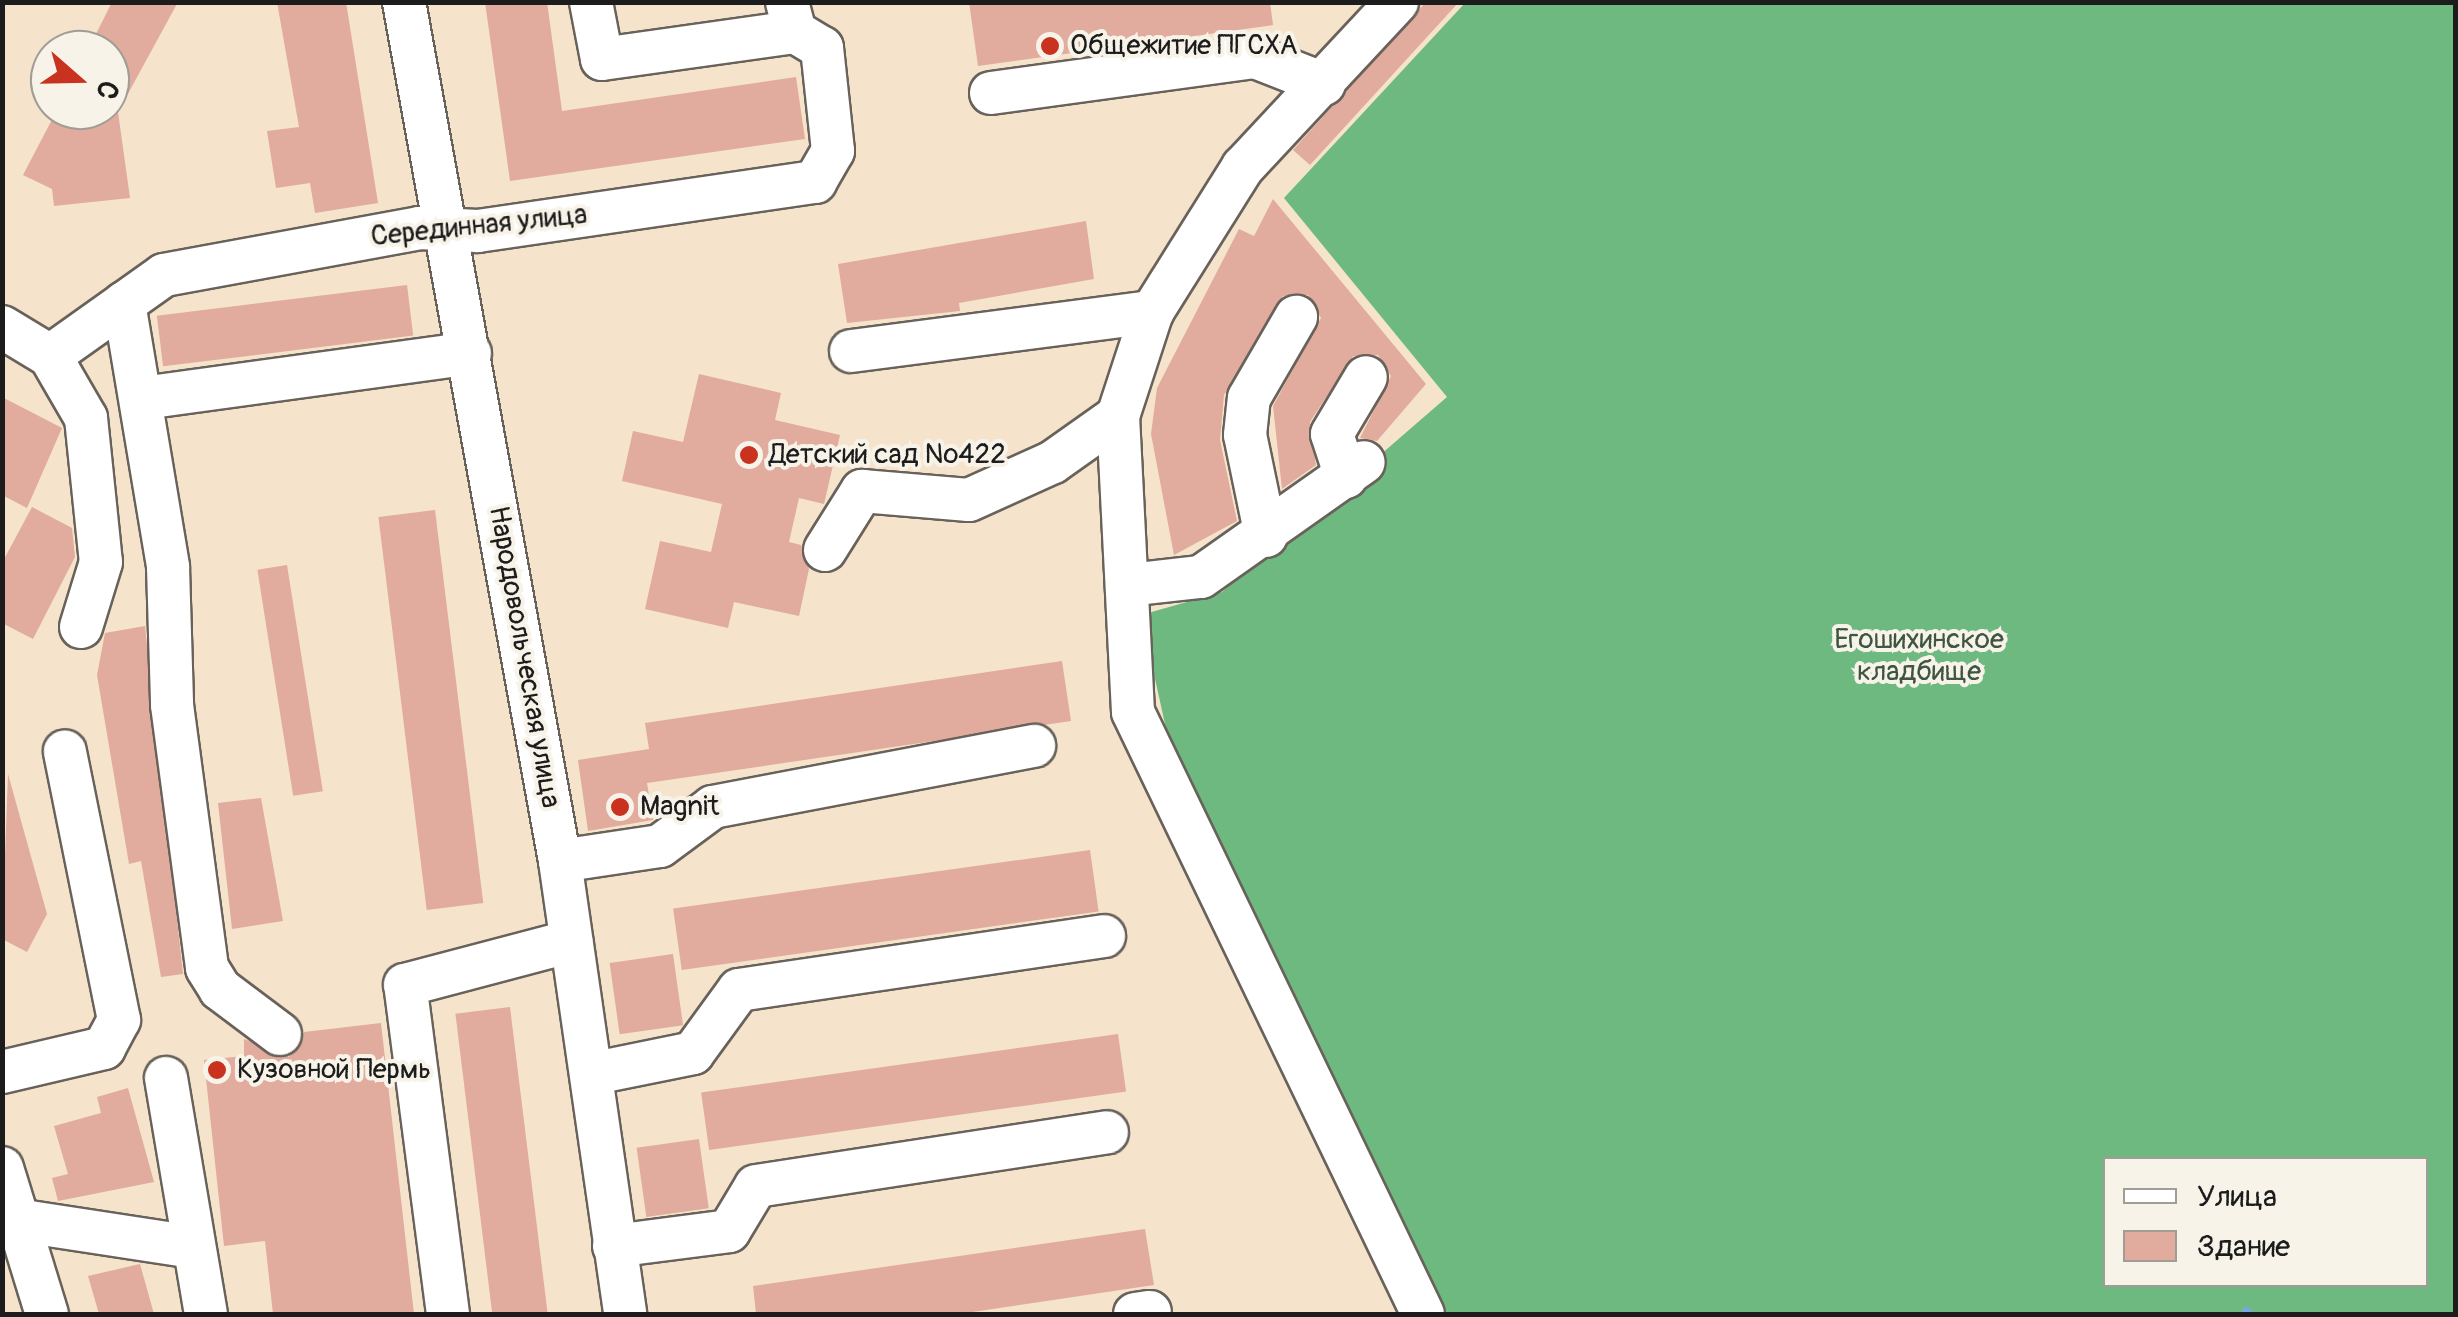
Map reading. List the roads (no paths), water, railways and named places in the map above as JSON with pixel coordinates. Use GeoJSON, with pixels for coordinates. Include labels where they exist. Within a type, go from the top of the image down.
{"type":"FeatureCollection","features":[{"type":"Feature","properties":{"kind":"street","name":"Народовольческая улица"},"geometry":{"type":"LineString","coordinates":[[404,2],[560,862],[595,1073],[614,1246],[626,1314]]}},
{"type":"Feature","properties":{"kind":"street"},"geometry":{"type":"LineString","coordinates":[[591,2],[602,59],[791,18]]}},
{"type":"Feature","properties":{"kind":"street"},"geometry":{"type":"LineString","coordinates":[[1397,2],[1358,18],[1324,84],[1243,167],[1152,312],[1118,416],[1133,712],[1423,1314]]}},
{"type":"Feature","properties":{"kind":"street","name":"Серединная улица"},"geometry":{"type":"LineString","coordinates":[[50,356],[164,275],[446,230],[815,182],[833,151],[822,48],[791,18]]}},
{"type":"Feature","properties":{"kind":"street"},"geometry":{"type":"LineString","coordinates":[[991,93],[1255,57],[1324,84]]}},
{"type":"Feature","properties":{"kind":"street"},"geometry":{"type":"LineString","coordinates":[[124,303],[143,398],[208,968],[220,989],[280,1034]]}},
{"type":"Feature","properties":{"kind":"street"},"geometry":{"type":"LineString","coordinates":[[851,350],[1152,312]]}},
{"type":"Feature","properties":{"kind":"street"},"geometry":{"type":"LineString","coordinates":[[1266,536],[1245,435],[1249,398],[1296,317]]}},
{"type":"Feature","properties":{"kind":"street"},"geometry":{"type":"LineString","coordinates":[[2,328],[50,356],[86,418],[100,492],[101,562],[81,628]]}},
{"type":"Feature","properties":{"kind":"street"},"geometry":{"type":"LineString","coordinates":[[143,398],[470,353]]}},
{"type":"Feature","properties":{"kind":"street"},"geometry":{"type":"LineString","coordinates":[[1128,585],[1201,577],[1266,536],[1355,470],[1332,434],[1366,376]]}},
{"type":"Feature","properties":{"kind":"street"},"geometry":{"type":"LineString","coordinates":[[825,550],[862,491],[969,500],[1053,462],[1118,416]]}},
{"type":"Feature","properties":{"kind":"street"},"geometry":{"type":"LineString","coordinates":[[560,862],[660,846],[714,807],[1034,746]]}},
{"type":"Feature","properties":{"kind":"street"},"geometry":{"type":"LineString","coordinates":[[2,1072],[104,1048],[119,1020],[66,751]]}},
{"type":"Feature","properties":{"kind":"street"},"geometry":{"type":"LineString","coordinates":[[595,1073],[693,1053],[739,990],[1104,936]]}},
{"type":"Feature","properties":{"kind":"street"},"geometry":{"type":"LineString","coordinates":[[448,1314],[405,985],[571,941]]}},
{"type":"Feature","properties":{"kind":"street"},"geometry":{"type":"LineString","coordinates":[[166,1078],[206,1314]]}},
{"type":"Feature","properties":{"kind":"street"},"geometry":{"type":"LineString","coordinates":[[614,1246],[729,1231],[756,1186],[1107,1132]]}},
{"type":"Feature","properties":{"kind":"street"},"geometry":{"type":"LineString","coordinates":[[2,1168],[47,1314]]}},
{"type":"Feature","properties":{"kind":"street"},"geometry":{"type":"LineString","coordinates":[[16,1220],[192,1247]]}},
{"type":"Feature","properties":{"kind":"waterway"},"geometry":{"type":"LineString","coordinates":[[2246,1311],[2249,1314]]}},
{"type":"Feature","properties":{"kind":"place","name":"Общежитие ПГСХА"},"geometry":{"type":"Point","coordinates":[1050,46]}},
{"type":"Feature","properties":{"kind":"place","name":"Детский сад №422"},"geometry":{"type":"Point","coordinates":[749,455]}},
{"type":"Feature","properties":{"kind":"place","name":"Magnit"},"geometry":{"type":"Point","coordinates":[620,807]}},
{"type":"Feature","properties":{"kind":"place","name":"Кузовной Пермь"},"geometry":{"type":"Point","coordinates":[217,1070]}},
{"type":"Feature","properties":{"kind":"park label","name":"Егошихинское кладбище"},"geometry":{"type":"Point","coordinates":[1919,656]}}]}
